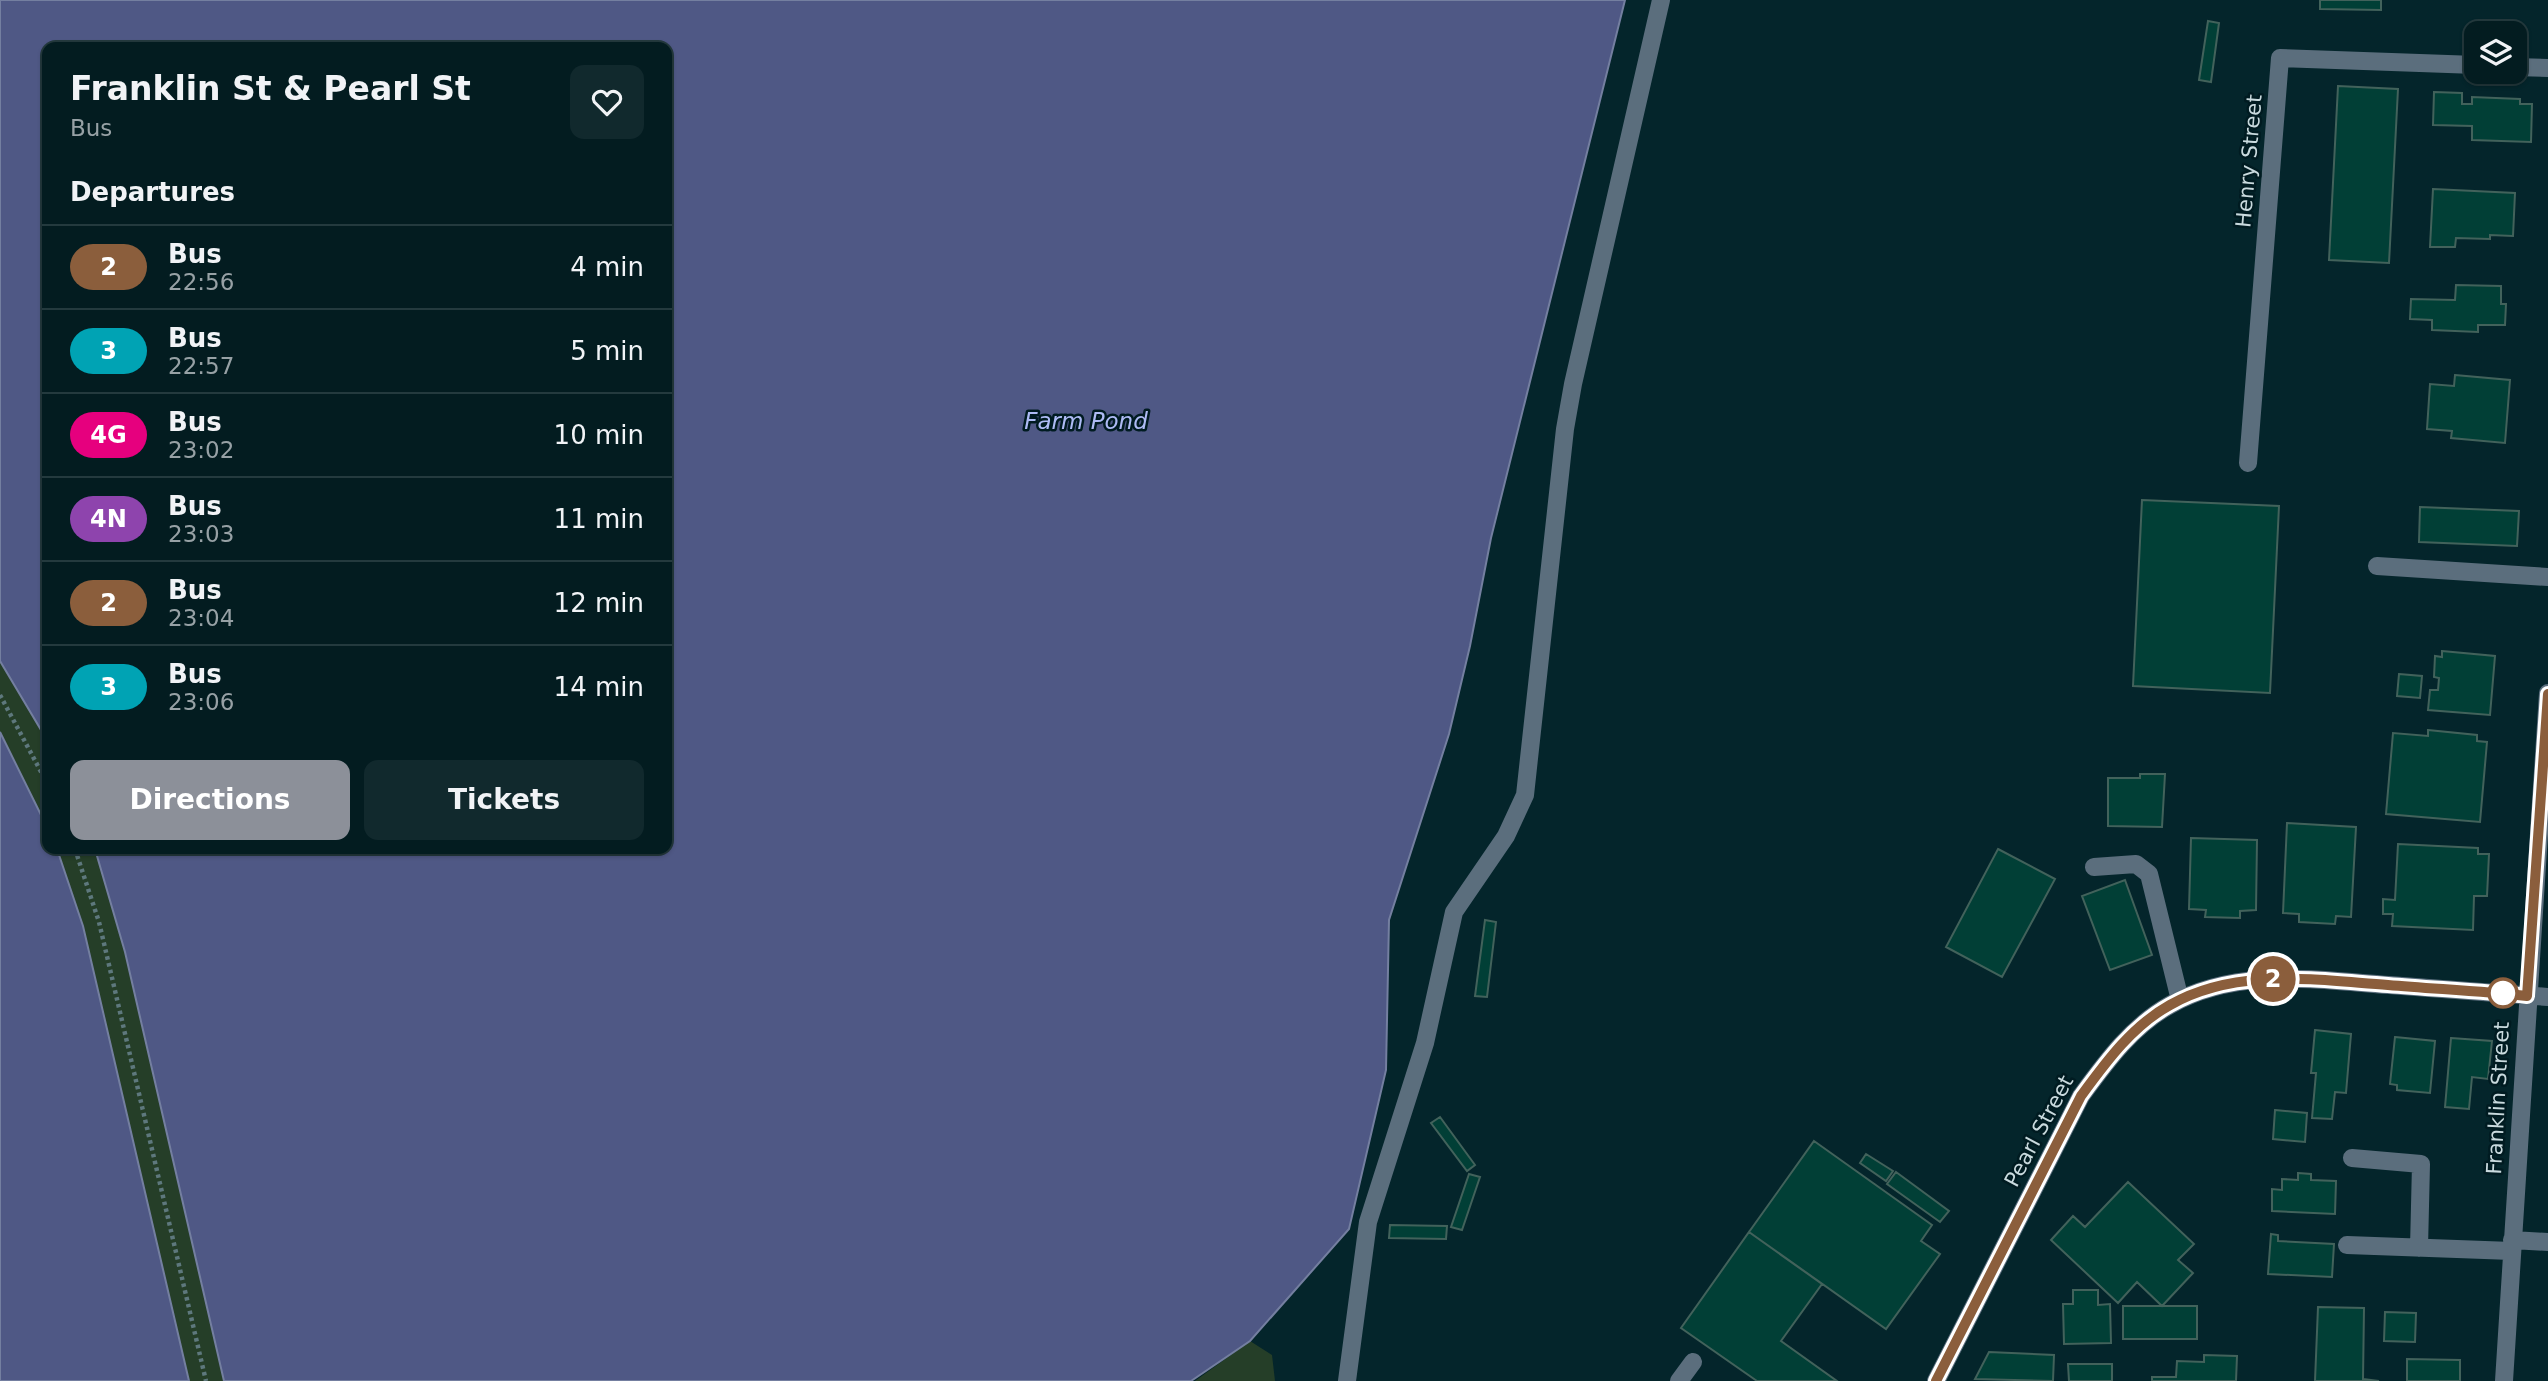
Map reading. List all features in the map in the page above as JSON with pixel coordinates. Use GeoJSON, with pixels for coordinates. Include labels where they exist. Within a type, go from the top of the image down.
{"type":"FeatureCollection","features":[{"type":"Feature","properties":{"kind":"street"},"geometry":{"type":"LineString","coordinates":[[1347,1381],[1368,1222],[1425,1043],[1454,912],[1506,836],[1525,795],[1569,407],[1661,0]]}},
{"type":"Feature","properties":{"kind":"street","name":"Henry Street"},"geometry":{"type":"LineString","coordinates":[[2248,463],[2280,58],[2464,65]]}},
{"type":"Feature","properties":{"kind":"street"},"geometry":{"type":"LineString","coordinates":[[2527,67],[2548,68]]}},
{"type":"Feature","properties":{"kind":"street"},"geometry":{"type":"LineString","coordinates":[[2377,566],[2548,577]]}},
{"type":"Feature","properties":{"kind":"street","name":"Franklin Street"},"geometry":{"type":"LineString","coordinates":[[2504,1381],[2548,693]]}},
{"type":"Feature","properties":{"kind":"street"},"geometry":{"type":"LineString","coordinates":[[2094,867],[2136,863],[2149,874],[2180,1000]]}},
{"type":"Feature","properties":{"kind":"street","name":"Pearl Street"},"geometry":{"type":"LineString","coordinates":[[1936,1381],[2081,1096],[2107,1060],[2137,1030],[2180,1000],[2206,988],[2241,980],[2288,978],[2548,997]]}},
{"type":"Feature","properties":{"kind":"street"},"geometry":{"type":"LineString","coordinates":[[2352,1158],[2421,1164],[2418,1248]]}},
{"type":"Feature","properties":{"kind":"street"},"geometry":{"type":"LineString","coordinates":[[2347,1244],[2418,1248],[2512,1246],[2548,1242]]}},
{"type":"Feature","properties":{"kind":"street"},"geometry":{"type":"LineString","coordinates":[[1679,1381],[1693,1362]]}},
{"type":"Feature","properties":{"kind":"path"},"geometry":{"type":"LineString","coordinates":[[0,695],[42,774]]}},
{"type":"Feature","properties":{"kind":"path"},"geometry":{"type":"LineString","coordinates":[[77,854],[99,922],[206,1381]]}},
{"type":"Feature","properties":{"kind":"green space"},"geometry":{"type":"Polygon","coordinates":[[[0,661],[42,732],[42,817],[0,732],[0,661]]]}},
{"type":"Feature","properties":{"kind":"green space"},"geometry":{"type":"Polygon","coordinates":[[[59,854],[96,854],[125,952],[224,1381],[189,1381],[83,926],[59,854]]]}},
{"type":"Feature","properties":{"kind":"green space"},"geometry":{"type":"Polygon","coordinates":[[[1250,1341],[1272,1355],[1275,1381],[1195,1381],[1250,1341]]]}},
{"type":"Feature","properties":{"kind":"water","name":"Farm Pond"},"geometry":{"type":"Polygon","coordinates":[[[0,0],[1625,0],[1491,538],[1449,734],[1389,920],[1386,1070],[1349,1229],[1250,1341],[1191,1381],[224,1381],[125,952],[96,854],[672,854],[672,42],[42,42],[42,732],[0,661],[0,0]]]}},
{"type":"Feature","properties":{"kind":"water"},"geometry":{"type":"Polygon","coordinates":[[[0,732],[42,817],[42,854],[59,854],[83,926],[189,1381],[0,1381],[0,732]]]}},
{"type":"Feature","properties":{"kind":"building"},"geometry":{"type":"Polygon","coordinates":[[[2320,0],[2381,0],[2381,10],[2320,9],[2320,0]]]}},
{"type":"Feature","properties":{"kind":"building"},"geometry":{"type":"Polygon","coordinates":[[[2208,21],[2219,23],[2211,82],[2199,80],[2208,21]]]}},
{"type":"Feature","properties":{"kind":"building"},"geometry":{"type":"Polygon","coordinates":[[[2338,86],[2398,89],[2389,263],[2329,260],[2338,86]]]}},
{"type":"Feature","properties":{"kind":"building"},"geometry":{"type":"Polygon","coordinates":[[[2434,92],[2462,93],[2462,104],[2472,104],[2472,97],[2520,99],[2520,104],[2532,104],[2531,142],[2472,140],[2472,126],[2433,125],[2434,92]]]}},
{"type":"Feature","properties":{"kind":"building"},"geometry":{"type":"Polygon","coordinates":[[[2433,189],[2515,193],[2513,236],[2490,235],[2490,239],[2456,238],[2455,247],[2430,247],[2433,189]]]}},
{"type":"Feature","properties":{"kind":"building"},"geometry":{"type":"Polygon","coordinates":[[[2456,285],[2501,286],[2501,304],[2506,304],[2505,325],[2478,325],[2478,332],[2432,330],[2432,320],[2410,319],[2411,299],[2455,300],[2456,285]]]}},
{"type":"Feature","properties":{"kind":"building"},"geometry":{"type":"Polygon","coordinates":[[[2455,375],[2510,380],[2505,443],[2451,438],[2452,431],[2427,429],[2430,384],[2454,386],[2455,375]]]}},
{"type":"Feature","properties":{"kind":"building"},"geometry":{"type":"Polygon","coordinates":[[[2142,500],[2279,506],[2270,693],[2133,686],[2142,500]]]}},
{"type":"Feature","properties":{"kind":"building"},"geometry":{"type":"Polygon","coordinates":[[[2420,507],[2519,511],[2517,546],[2419,542],[2420,507]]]}},
{"type":"Feature","properties":{"kind":"building"},"geometry":{"type":"Polygon","coordinates":[[[2442,651],[2495,656],[2490,715],[2428,710],[2430,690],[2438,690],[2439,678],[2434,677],[2435,656],[2442,657],[2442,651]]]}},
{"type":"Feature","properties":{"kind":"building"},"geometry":{"type":"Polygon","coordinates":[[[2399,674],[2422,676],[2420,698],[2397,696],[2399,674]]]}},
{"type":"Feature","properties":{"kind":"building"},"geometry":{"type":"Polygon","coordinates":[[[2428,730],[2477,735],[2477,741],[2487,742],[2480,822],[2386,814],[2393,733],[2428,736],[2428,730]]]}},
{"type":"Feature","properties":{"kind":"building"},"geometry":{"type":"Polygon","coordinates":[[[2140,774],[2165,774],[2162,827],[2108,826],[2108,778],[2140,778],[2140,774]]]}},
{"type":"Feature","properties":{"kind":"building"},"geometry":{"type":"Polygon","coordinates":[[[2287,823],[2356,827],[2351,917],[2336,916],[2335,924],[2299,922],[2299,914],[2283,913],[2287,823]]]}},
{"type":"Feature","properties":{"kind":"building"},"geometry":{"type":"Polygon","coordinates":[[[2191,838],[2257,840],[2256,910],[2240,911],[2240,918],[2205,917],[2206,910],[2189,909],[2191,838]]]}},
{"type":"Feature","properties":{"kind":"building"},"geometry":{"type":"Polygon","coordinates":[[[2398,844],[2478,848],[2478,854],[2489,854],[2487,896],[2474,896],[2473,930],[2392,926],[2393,914],[2383,914],[2383,899],[2395,900],[2398,844]]]}},
{"type":"Feature","properties":{"kind":"building"},"geometry":{"type":"Polygon","coordinates":[[[1998,849],[2055,879],[2002,977],[1946,947],[1998,849]]]}},
{"type":"Feature","properties":{"kind":"building"},"geometry":{"type":"Polygon","coordinates":[[[2125,880],[2152,955],[2110,970],[2082,896],[2125,880]]]}},
{"type":"Feature","properties":{"kind":"building"},"geometry":{"type":"Polygon","coordinates":[[[1485,920],[1496,922],[1487,997],[1475,996],[1485,920]]]}},
{"type":"Feature","properties":{"kind":"building"},"geometry":{"type":"Polygon","coordinates":[[[2315,1030],[2351,1034],[2346,1093],[2335,1092],[2332,1119],[2312,1118],[2316,1073],[2311,1073],[2315,1030]]]}},
{"type":"Feature","properties":{"kind":"building"},"geometry":{"type":"Polygon","coordinates":[[[2395,1037],[2435,1041],[2430,1093],[2397,1090],[2397,1085],[2390,1084],[2395,1037]]]}},
{"type":"Feature","properties":{"kind":"building"},"geometry":{"type":"Polygon","coordinates":[[[2451,1038],[2492,1041],[2488,1079],[2472,1077],[2469,1109],[2445,1107],[2451,1038]]]}},
{"type":"Feature","properties":{"kind":"building"},"geometry":{"type":"Polygon","coordinates":[[[2275,1110],[2307,1113],[2305,1142],[2273,1139],[2275,1110]]]}},
{"type":"Feature","properties":{"kind":"building"},"geometry":{"type":"Polygon","coordinates":[[[1440,1117],[1475,1165],[1467,1171],[1431,1123],[1440,1117]]]}},
{"type":"Feature","properties":{"kind":"building"},"geometry":{"type":"Polygon","coordinates":[[[1814,1141],[1932,1225],[1921,1241],[1940,1254],[1886,1329],[1749,1232],[1814,1141]]]}},
{"type":"Feature","properties":{"kind":"building"},"geometry":{"type":"Polygon","coordinates":[[[1866,1154],[1893,1171],[1886,1181],[1860,1163],[1866,1154]]]}},
{"type":"Feature","properties":{"kind":"building"},"geometry":{"type":"Polygon","coordinates":[[[1896,1172],[1949,1211],[1940,1222],[1887,1184],[1896,1172]]]}},
{"type":"Feature","properties":{"kind":"building"},"geometry":{"type":"Polygon","coordinates":[[[2298,1173],[2311,1174],[2311,1180],[2336,1181],[2335,1214],[2272,1211],[2272,1189],[2282,1190],[2282,1179],[2298,1180],[2298,1173]]]}},
{"type":"Feature","properties":{"kind":"building"},"geometry":{"type":"Polygon","coordinates":[[[1469,1174],[1480,1177],[1462,1230],[1451,1227],[1469,1174]]]}},
{"type":"Feature","properties":{"kind":"building"},"geometry":{"type":"Polygon","coordinates":[[[2128,1182],[2194,1244],[2178,1260],[2193,1273],[2162,1306],[2137,1282],[2118,1303],[2051,1240],[2073,1216],[2085,1227],[2128,1182]]]}},
{"type":"Feature","properties":{"kind":"building"},"geometry":{"type":"Polygon","coordinates":[[[1390,1225],[1447,1226],[1446,1239],[1389,1238],[1390,1225]]]}},
{"type":"Feature","properties":{"kind":"building"},"geometry":{"type":"Polygon","coordinates":[[[1749,1232],[1822,1284],[1781,1341],[1837,1381],[1757,1381],[1681,1328],[1749,1232]]]}},
{"type":"Feature","properties":{"kind":"building"},"geometry":{"type":"Polygon","coordinates":[[[2271,1234],[2278,1235],[2278,1241],[2334,1244],[2332,1277],[2268,1274],[2271,1234]]]}},
{"type":"Feature","properties":{"kind":"building"},"geometry":{"type":"Polygon","coordinates":[[[2073,1290],[2098,1290],[2098,1305],[2110,1304],[2111,1343],[2064,1344],[2063,1304],[2073,1304],[2073,1290]]]}},
{"type":"Feature","properties":{"kind":"building"},"geometry":{"type":"Polygon","coordinates":[[[2123,1306],[2197,1306],[2197,1339],[2123,1339],[2123,1306]]]}},
{"type":"Feature","properties":{"kind":"building"},"geometry":{"type":"Polygon","coordinates":[[[2318,1307],[2364,1308],[2363,1379],[2379,1381],[2315,1381],[2318,1307]]]}},
{"type":"Feature","properties":{"kind":"building"},"geometry":{"type":"Polygon","coordinates":[[[2385,1312],[2416,1313],[2415,1342],[2384,1341],[2385,1312]]]}},
{"type":"Feature","properties":{"kind":"building"},"geometry":{"type":"Polygon","coordinates":[[[1989,1352],[2054,1355],[2053,1381],[1975,1379],[1989,1352]]]}},
{"type":"Feature","properties":{"kind":"building"},"geometry":{"type":"Polygon","coordinates":[[[2204,1355],[2237,1356],[2236,1381],[2152,1381],[2152,1377],[2176,1377],[2177,1361],[2204,1362],[2204,1355]]]}},
{"type":"Feature","properties":{"kind":"building"},"geometry":{"type":"Polygon","coordinates":[[[2407,1359],[2460,1360],[2460,1381],[2407,1381],[2407,1359]]]}},
{"type":"Feature","properties":{"kind":"building"},"geometry":{"type":"Polygon","coordinates":[[[2068,1364],[2112,1364],[2112,1381],[2069,1381],[2068,1364]]]}},
{"type":"Feature","properties":{"kind":"bus line","name":"2"},"geometry":{"type":"LineString","coordinates":[[1936,1381],[2081,1096],[2107,1060],[2137,1030],[2168,1006],[2206,988],[2241,980],[2288,978],[2527,996],[2548,694]]}}]}
